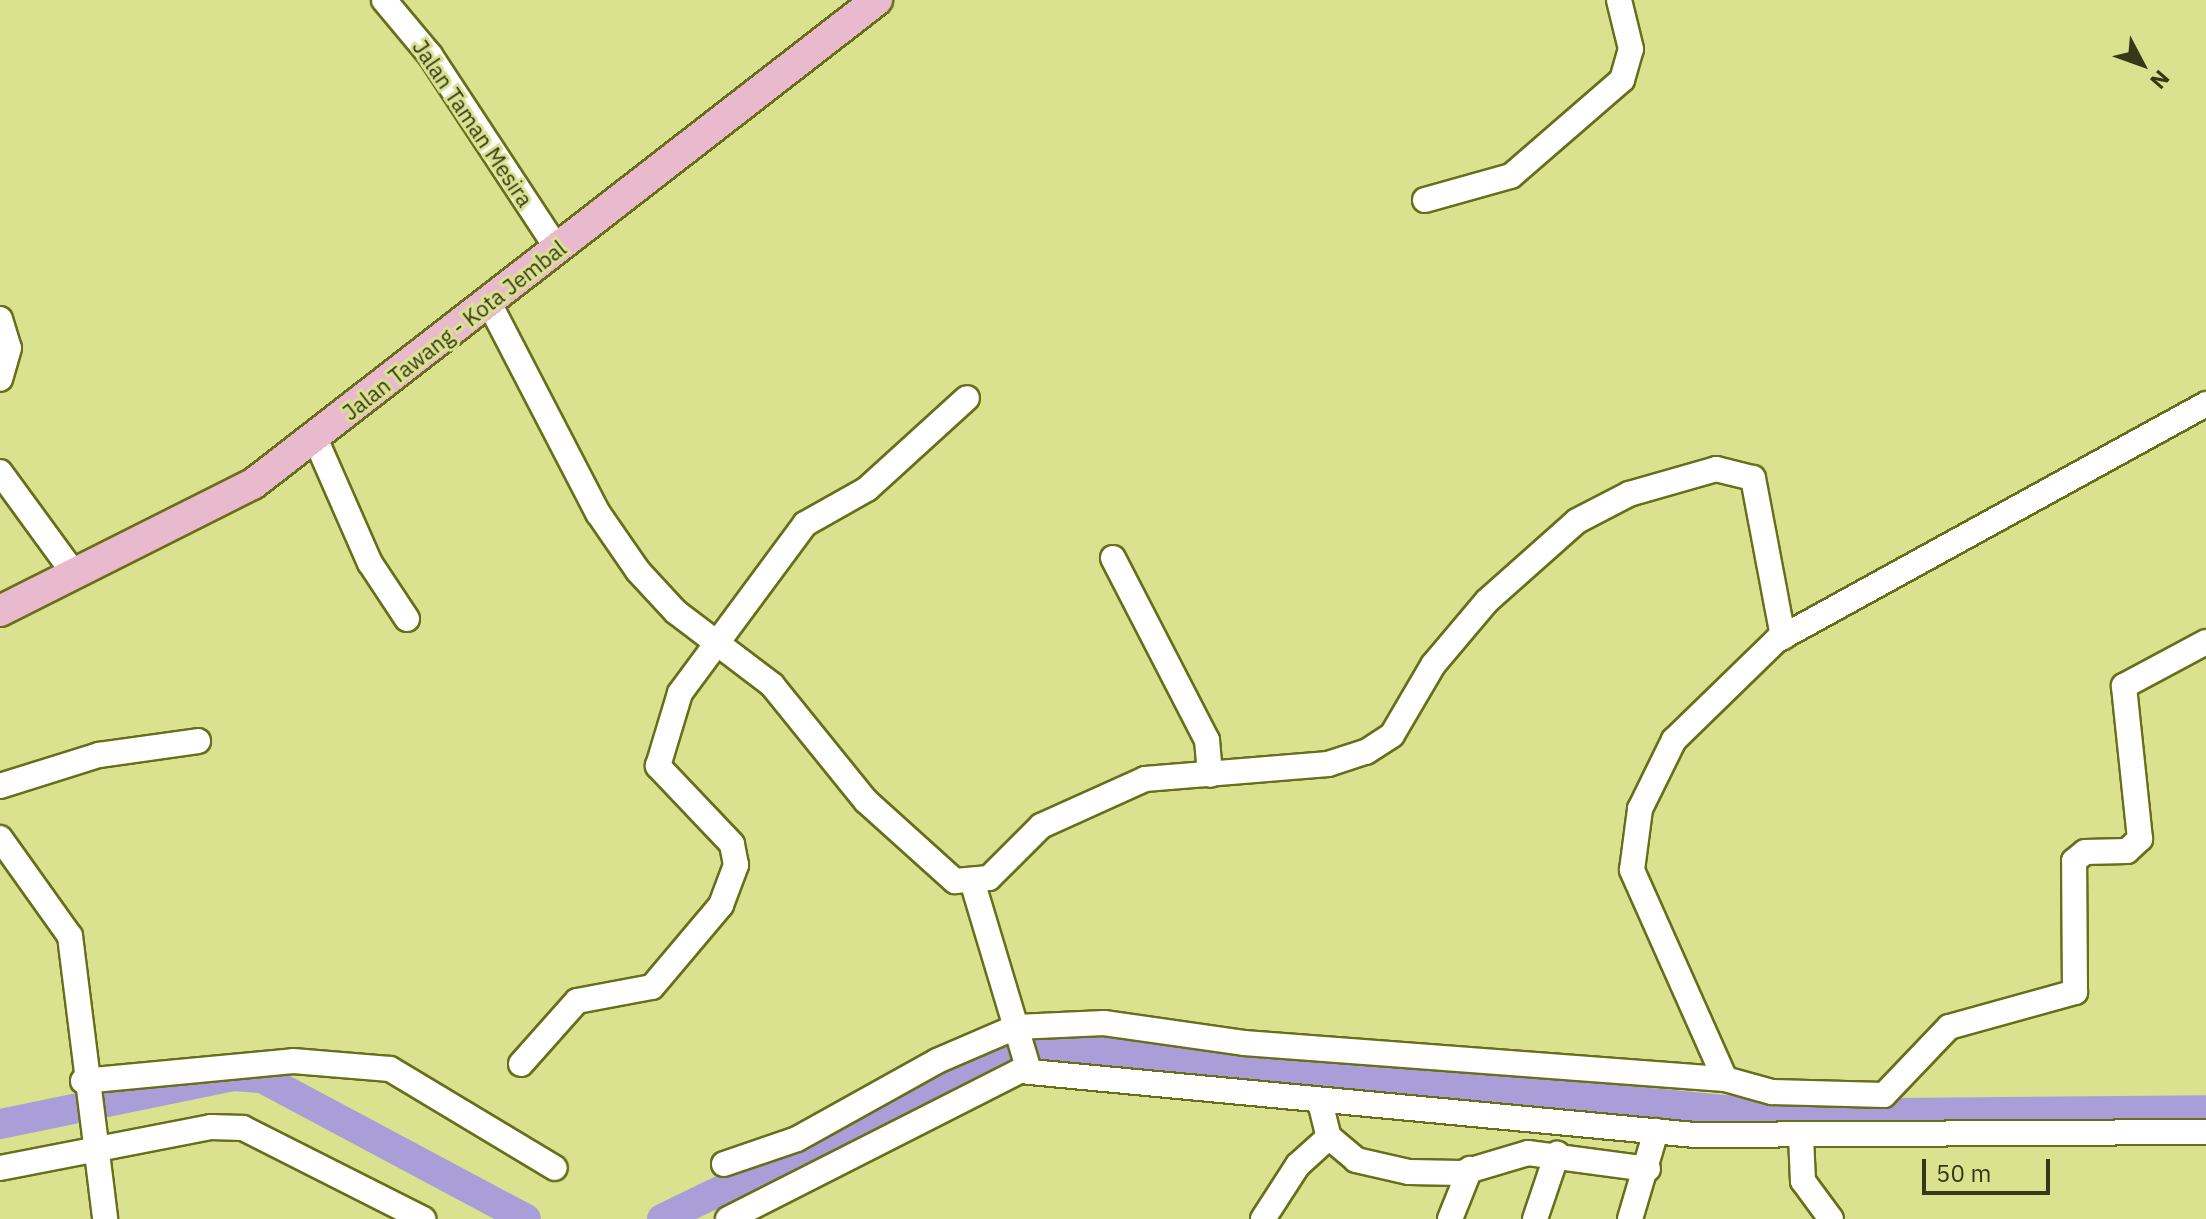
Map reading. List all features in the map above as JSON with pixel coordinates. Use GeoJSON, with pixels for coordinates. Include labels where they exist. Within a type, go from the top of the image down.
{"type":"FeatureCollection","features":[{"type":"Feature","properties":{"kind":"main road","name":"Jalan Tawang - Kota Jembal"},"geometry":{"type":"LineString","coordinates":[[0,611],[227,501],[315,438],[877,0]]}},
{"type":"Feature","properties":{"kind":"street","name":"Jalan Taman Mesira"},"geometry":{"type":"LineString","coordinates":[[384,0],[424,47],[558,250]]}},
{"type":"Feature","properties":{"kind":"street"},"geometry":{"type":"LineString","coordinates":[[1425,200],[1511,176],[1622,80],[1631,49],[1619,0]]}},
{"type":"Feature","properties":{"kind":"street"},"geometry":{"type":"LineString","coordinates":[[489,303],[619,547],[676,612],[793,707],[836,766],[915,850],[955,881],[973,884],[1041,826],[1117,788],[1210,775],[1328,764],[1366,752],[1392,735],[1462,627],[1577,521],[1629,494],[1716,469],[1742,470],[1757,487],[1783,637]]}},
{"type":"Feature","properties":{"kind":"street"},"geometry":{"type":"LineString","coordinates":[[0,319],[9,348],[0,379]]}},
{"type":"Feature","properties":{"kind":"street"},"geometry":{"type":"LineString","coordinates":[[521,1064],[577,1001],[652,987],[732,882],[732,844],[665,776],[657,753],[680,693],[805,524],[867,489],[967,398]]}},
{"type":"Feature","properties":{"kind":"street"},"geometry":{"type":"LineString","coordinates":[[1725,1079],[1632,870],[1632,834],[1674,740],[1783,637],[2206,404]]}},
{"type":"Feature","properties":{"kind":"street"},"geometry":{"type":"LineString","coordinates":[[315,438],[370,563],[407,619]]}},
{"type":"Feature","properties":{"kind":"street"},"geometry":{"type":"LineString","coordinates":[[0,472],[75,575]]}},
{"type":"Feature","properties":{"kind":"street"},"geometry":{"type":"LineString","coordinates":[[1113,558],[1207,740],[1210,775]]}},
{"type":"Feature","properties":{"kind":"street"},"geometry":{"type":"LineString","coordinates":[[724,1164],[797,1139],[937,1061],[1016,1027],[1104,1023],[1244,1043],[1725,1079],[1772,1092],[1884,1095],[1949,1027],[2075,992],[2074,861],[2085,852],[2127,851],[2140,839],[2124,686],[2206,642]]}},
{"type":"Feature","properties":{"kind":"street"},"geometry":{"type":"LineString","coordinates":[[0,786],[66,763],[198,741]]}},
{"type":"Feature","properties":{"kind":"street"},"geometry":{"type":"LineString","coordinates":[[1,844],[70,936],[84,1085],[105,1219]]}},
{"type":"Feature","properties":{"kind":"street"},"geometry":{"type":"LineString","coordinates":[[973,884],[1029,1071]]}},
{"type":"Feature","properties":{"kind":"street"},"geometry":{"type":"LineString","coordinates":[[84,1085],[293,1061],[390,1069],[555,1168]]}},
{"type":"Feature","properties":{"kind":"street"},"geometry":{"type":"LineString","coordinates":[[728,1219],[1000,1077],[1029,1071],[1320,1102],[1656,1131],[1801,1136],[2206,1132]]}},
{"type":"Feature","properties":{"kind":"street"},"geometry":{"type":"LineString","coordinates":[[1320,1102],[1329,1137],[1356,1160],[1409,1172],[1470,1169],[1498,1158],[1557,1154],[1648,1169]]}},
{"type":"Feature","properties":{"kind":"street"},"geometry":{"type":"LineString","coordinates":[[0,1168],[91,1140],[243,1128],[423,1219]]}},
{"type":"Feature","properties":{"kind":"street"},"geometry":{"type":"LineString","coordinates":[[1630,1219],[1648,1169],[1656,1131]]}},
{"type":"Feature","properties":{"kind":"street"},"geometry":{"type":"LineString","coordinates":[[1801,1136],[1803,1181],[1831,1219]]}},
{"type":"Feature","properties":{"kind":"street"},"geometry":{"type":"LineString","coordinates":[[1263,1219],[1298,1165],[1329,1137]]}},
{"type":"Feature","properties":{"kind":"street"},"geometry":{"type":"LineString","coordinates":[[1535,1219],[1557,1154]]}},
{"type":"Feature","properties":{"kind":"street"},"geometry":{"type":"LineString","coordinates":[[1450,1219],[1470,1169]]}},
{"type":"Feature","properties":{"kind":"waterway"},"geometry":{"type":"LineString","coordinates":[[1041,1045],[1767,1114],[2206,1110]]}},
{"type":"Feature","properties":{"kind":"waterway"},"geometry":{"type":"LineString","coordinates":[[662,1219],[1002,1054]]}},
{"type":"Feature","properties":{"kind":"waterway"},"geometry":{"type":"LineString","coordinates":[[0,1124],[233,1076],[262,1078],[526,1219]]}}]}
